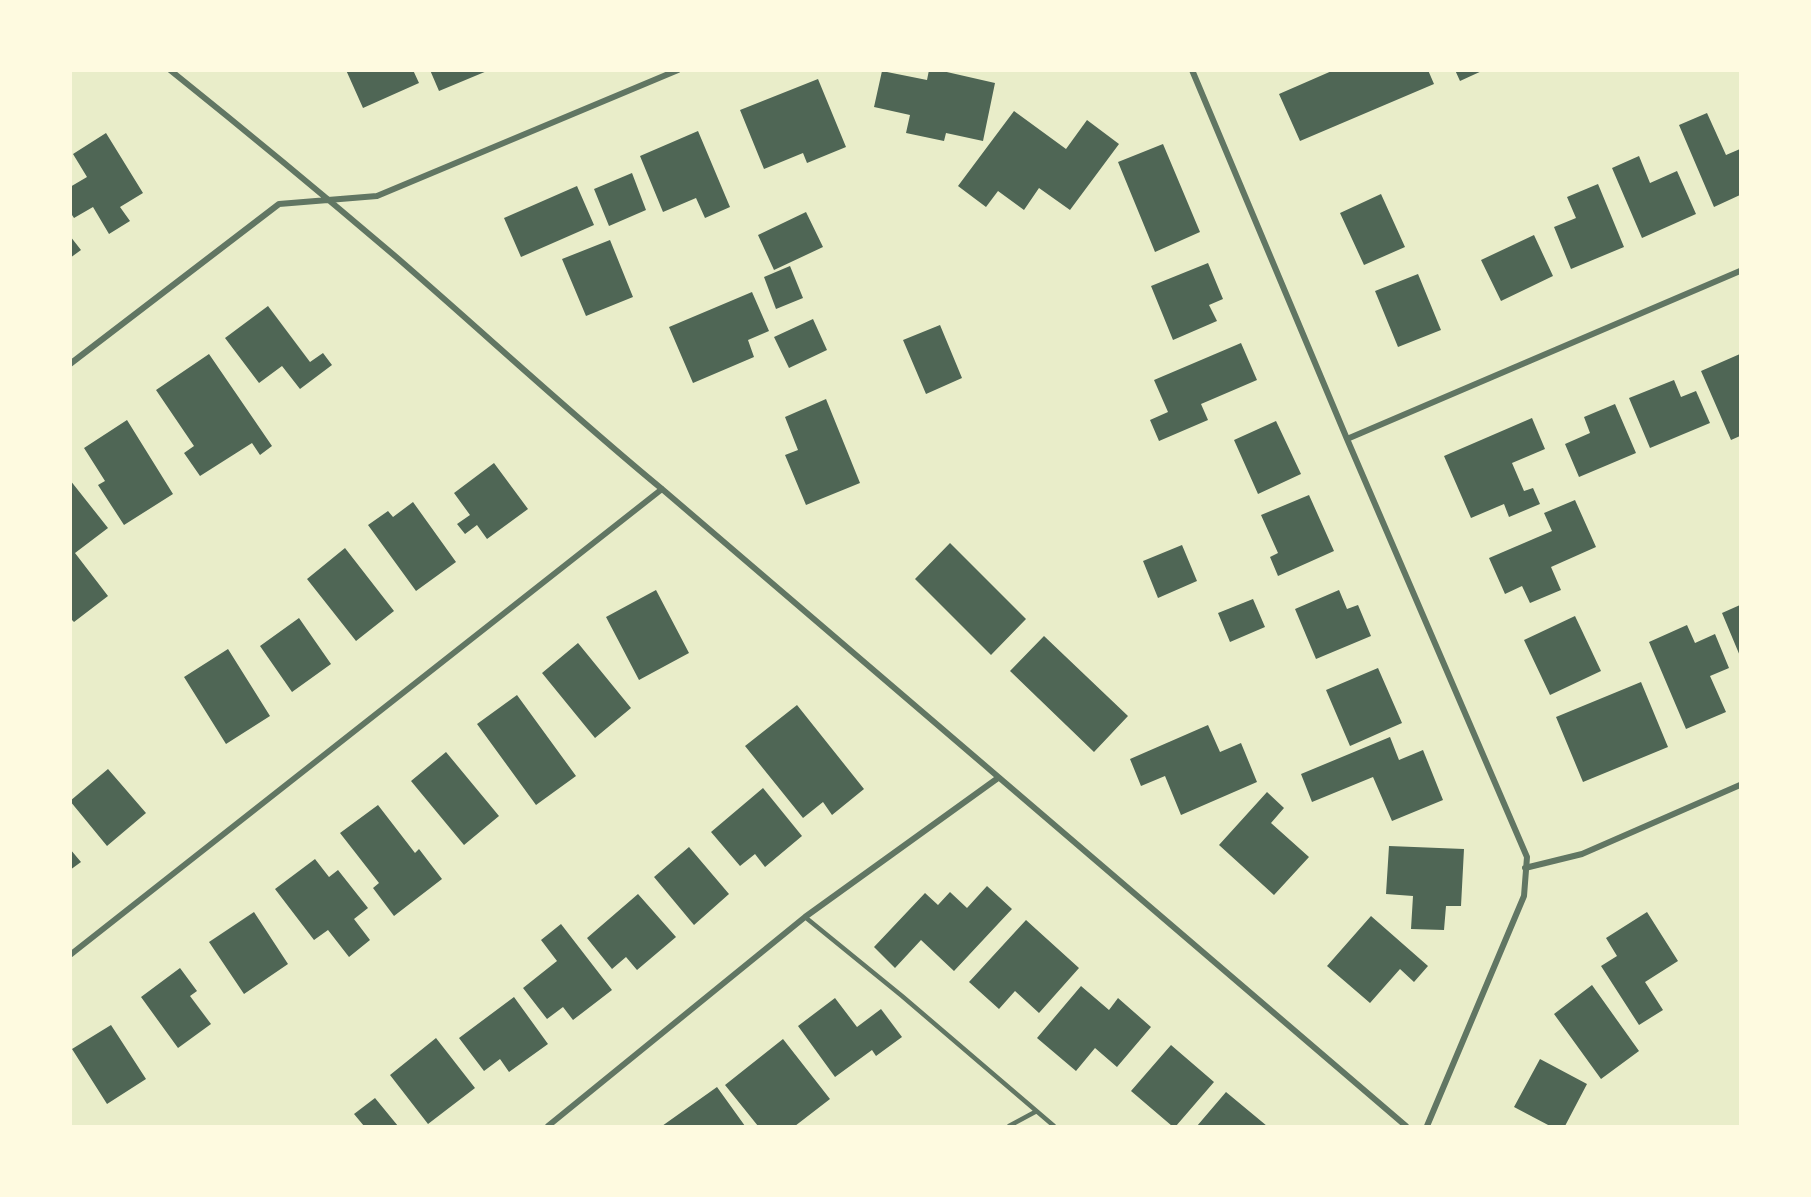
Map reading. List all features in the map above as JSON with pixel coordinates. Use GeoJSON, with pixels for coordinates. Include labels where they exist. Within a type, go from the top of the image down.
{"type":"FeatureCollection","features":[{"type":"Feature","properties":{"kind":"street"},"geometry":{"type":"LineString","coordinates":[[170,70],[396,257],[600,438],[1406,1126]]}},
{"type":"Feature","properties":{"kind":"street"},"geometry":{"type":"LineString","coordinates":[[70,364],[279,204],[377,196],[678,70]]}},
{"type":"Feature","properties":{"kind":"street"},"geometry":{"type":"LineString","coordinates":[[1192,70],[1347,439],[1527,857],[1524,896],[1427,1126]]}},
{"type":"Feature","properties":{"kind":"street"},"geometry":{"type":"LineString","coordinates":[[1347,439],[1740,271]]}},
{"type":"Feature","properties":{"kind":"street"},"geometry":{"type":"LineString","coordinates":[[70,955],[662,489]]}},
{"type":"Feature","properties":{"kind":"street"},"geometry":{"type":"LineString","coordinates":[[548,1126],[805,917],[998,778]]}},
{"type":"Feature","properties":{"kind":"street"},"geometry":{"type":"LineString","coordinates":[[1526,868],[1582,854],[1740,785]]}},
{"type":"Feature","properties":{"kind":"lane"},"geometry":{"type":"LineString","coordinates":[[805,917],[903,996],[1054,1126]]}},
{"type":"Feature","properties":{"kind":"lane"},"geometry":{"type":"LineString","coordinates":[[1009,1126],[1035,1112]]}},
{"type":"Feature","properties":{"kind":"building"},"geometry":{"type":"Polygon","coordinates":[[[346,70],[413,70],[419,83],[363,108],[346,70]]]}},
{"type":"Feature","properties":{"kind":"building"},"geometry":{"type":"Polygon","coordinates":[[[430,70],[487,70],[487,71],[439,91],[430,70]]]}},
{"type":"Feature","properties":{"kind":"building"},"geometry":{"type":"Polygon","coordinates":[[[929,70],[995,83],[983,141],[946,133],[944,141],[906,133],[910,115],[874,107],[882,71],[927,80],[929,70]]]}},
{"type":"Feature","properties":{"kind":"building"},"geometry":{"type":"Polygon","coordinates":[[[1334,70],[1428,70],[1434,84],[1300,141],[1279,94],[1334,70]]]}},
{"type":"Feature","properties":{"kind":"building"},"geometry":{"type":"Polygon","coordinates":[[[1455,70],[1484,70],[1460,81],[1455,70]]]}},
{"type":"Feature","properties":{"kind":"building"},"geometry":{"type":"Polygon","coordinates":[[[818,79],[846,147],[807,163],[803,153],[764,169],[740,110],[818,79]]]}},
{"type":"Feature","properties":{"kind":"building"},"geometry":{"type":"Polygon","coordinates":[[[1014,111],[1066,149],[1087,120],[1119,144],[1070,210],[1039,188],[1024,210],[998,191],[986,207],[958,186],[1014,111]]]}},
{"type":"Feature","properties":{"kind":"building"},"geometry":{"type":"Polygon","coordinates":[[[1707,113],[1726,155],[1740,149],[1740,195],[1714,207],[1679,125],[1707,113]]]}},
{"type":"Feature","properties":{"kind":"building"},"geometry":{"type":"Polygon","coordinates":[[[698,131],[730,207],[705,218],[696,198],[663,212],[640,156],[698,131]]]}},
{"type":"Feature","properties":{"kind":"building"},"geometry":{"type":"Polygon","coordinates":[[[106,133],[143,193],[120,207],[130,221],[109,234],[93,207],[74,218],[70,212],[70,187],[87,177],[73,154],[106,133]]]}},
{"type":"Feature","properties":{"kind":"building"},"geometry":{"type":"Polygon","coordinates":[[[1163,144],[1200,232],[1155,252],[1118,162],[1163,144]]]}},
{"type":"Feature","properties":{"kind":"building"},"geometry":{"type":"Polygon","coordinates":[[[1639,156],[1650,183],[1677,171],[1696,214],[1642,238],[1612,168],[1639,156]]]}},
{"type":"Feature","properties":{"kind":"building"},"geometry":{"type":"Polygon","coordinates":[[[632,173],[646,210],[609,226],[594,189],[632,173]]]}},
{"type":"Feature","properties":{"kind":"building"},"geometry":{"type":"Polygon","coordinates":[[[1598,184],[1624,247],[1571,269],[1554,227],[1576,218],[1567,197],[1598,184]]]}},
{"type":"Feature","properties":{"kind":"building"},"geometry":{"type":"Polygon","coordinates":[[[577,186],[594,225],[521,257],[504,218],[577,186]]]}},
{"type":"Feature","properties":{"kind":"building"},"geometry":{"type":"Polygon","coordinates":[[[1381,194],[1405,247],[1364,265],[1340,213],[1381,194]]]}},
{"type":"Feature","properties":{"kind":"building"},"geometry":{"type":"Polygon","coordinates":[[[806,212],[823,247],[774,270],[758,235],[806,212]]]}},
{"type":"Feature","properties":{"kind":"building"},"geometry":{"type":"Polygon","coordinates":[[[1534,235],[1553,276],[1501,301],[1481,260],[1534,235]]]}},
{"type":"Feature","properties":{"kind":"building"},"geometry":{"type":"Polygon","coordinates":[[[70,236],[81,250],[70,258],[70,236]]]}},
{"type":"Feature","properties":{"kind":"building"},"geometry":{"type":"Polygon","coordinates":[[[610,240],[633,297],[586,316],[562,259],[610,240]]]}},
{"type":"Feature","properties":{"kind":"building"},"geometry":{"type":"Polygon","coordinates":[[[1208,263],[1223,299],[1209,305],[1217,321],[1173,340],[1151,286],[1208,263]]]}},
{"type":"Feature","properties":{"kind":"building"},"geometry":{"type":"Polygon","coordinates":[[[790,266],[803,298],[776,309],[764,277],[790,266]]]}},
{"type":"Feature","properties":{"kind":"building"},"geometry":{"type":"Polygon","coordinates":[[[1418,274],[1441,330],[1398,347],[1375,291],[1418,274]]]}},
{"type":"Feature","properties":{"kind":"building"},"geometry":{"type":"Polygon","coordinates":[[[752,292],[769,331],[748,340],[754,357],[693,383],[669,327],[752,292]]]}},
{"type":"Feature","properties":{"kind":"building"},"geometry":{"type":"Polygon","coordinates":[[[268,306],[310,362],[323,353],[332,365],[300,389],[282,366],[259,383],[225,338],[268,306]]]}},
{"type":"Feature","properties":{"kind":"building"},"geometry":{"type":"Polygon","coordinates":[[[813,319],[827,350],[789,368],[774,337],[813,319]]]}},
{"type":"Feature","properties":{"kind":"building"},"geometry":{"type":"Polygon","coordinates":[[[940,325],[962,378],[926,394],[903,340],[940,325]]]}},
{"type":"Feature","properties":{"kind":"building"},"geometry":{"type":"Polygon","coordinates":[[[1241,343],[1257,380],[1201,404],[1208,420],[1159,441],[1150,420],[1168,412],[1154,380],[1241,343]]]}},
{"type":"Feature","properties":{"kind":"building"},"geometry":{"type":"Polygon","coordinates":[[[209,354],[272,446],[260,455],[252,443],[200,476],[184,453],[194,446],[156,390],[209,354]]]}},
{"type":"Feature","properties":{"kind":"building"},"geometry":{"type":"Polygon","coordinates":[[[1740,354],[1740,436],[1731,440],[1701,371],[1740,354]]]}},
{"type":"Feature","properties":{"kind":"building"},"geometry":{"type":"Polygon","coordinates":[[[1674,380],[1681,397],[1696,391],[1710,423],[1650,448],[1629,398],[1674,380]]]}},
{"type":"Feature","properties":{"kind":"building"},"geometry":{"type":"Polygon","coordinates":[[[826,399],[860,483],[806,505],[785,455],[798,450],[785,417],[826,399]]]}},
{"type":"Feature","properties":{"kind":"building"},"geometry":{"type":"Polygon","coordinates":[[[1615,404],[1636,453],[1579,477],[1565,444],[1590,433],[1584,417],[1615,404]]]}},
{"type":"Feature","properties":{"kind":"building"},"geometry":{"type":"Polygon","coordinates":[[[1532,418],[1545,449],[1512,463],[1524,491],[1533,488],[1540,504],[1509,517],[1504,504],[1471,518],[1444,456],[1532,418]]]}},
{"type":"Feature","properties":{"kind":"building"},"geometry":{"type":"Polygon","coordinates":[[[127,420],[173,494],[124,525],[98,485],[105,481],[84,448],[127,420]]]}},
{"type":"Feature","properties":{"kind":"building"},"geometry":{"type":"Polygon","coordinates":[[[1276,421],[1301,474],[1258,494],[1234,440],[1276,421]]]}},
{"type":"Feature","properties":{"kind":"building"},"geometry":{"type":"Polygon","coordinates":[[[494,463],[528,509],[487,539],[477,525],[465,534],[457,524],[470,515],[454,493],[494,463]]]}},
{"type":"Feature","properties":{"kind":"building"},"geometry":{"type":"Polygon","coordinates":[[[70,480],[108,528],[75,553],[108,596],[74,622],[70,618],[70,480]]]}},
{"type":"Feature","properties":{"kind":"building"},"geometry":{"type":"Polygon","coordinates":[[[1309,495],[1334,551],[1278,576],[1270,557],[1278,553],[1261,515],[1309,495]]]}},
{"type":"Feature","properties":{"kind":"building"},"geometry":{"type":"Polygon","coordinates":[[[1575,500],[1596,547],[1551,567],[1561,590],[1530,603],[1522,586],[1505,594],[1489,558],[1552,531],[1544,513],[1575,500]]]}},
{"type":"Feature","properties":{"kind":"building"},"geometry":{"type":"Polygon","coordinates":[[[413,502],[456,562],[416,591],[368,525],[388,511],[393,517],[413,502]]]}},
{"type":"Feature","properties":{"kind":"building"},"geometry":{"type":"Polygon","coordinates":[[[950,543],[1026,619],[991,655],[915,579],[950,543]]]}},
{"type":"Feature","properties":{"kind":"building"},"geometry":{"type":"Polygon","coordinates":[[[1182,545],[1197,581],[1158,598],[1143,561],[1182,545]]]}},
{"type":"Feature","properties":{"kind":"building"},"geometry":{"type":"Polygon","coordinates":[[[345,548],[394,611],[356,641],[307,579],[345,548]]]}},
{"type":"Feature","properties":{"kind":"building"},"geometry":{"type":"Polygon","coordinates":[[[656,590],[689,653],[639,680],[606,617],[656,590]]]}},
{"type":"Feature","properties":{"kind":"building"},"geometry":{"type":"Polygon","coordinates":[[[1339,590],[1347,609],[1358,605],[1371,636],[1316,659],[1295,609],[1339,590]]]}},
{"type":"Feature","properties":{"kind":"building"},"geometry":{"type":"Polygon","coordinates":[[[1253,599],[1265,627],[1230,642],[1218,613],[1253,599]]]}},
{"type":"Feature","properties":{"kind":"building"},"geometry":{"type":"Polygon","coordinates":[[[1740,605],[1740,656],[1722,613],[1740,605]]]}},
{"type":"Feature","properties":{"kind":"building"},"geometry":{"type":"Polygon","coordinates":[[[1575,616],[1601,671],[1550,695],[1524,640],[1575,616]]]}},
{"type":"Feature","properties":{"kind":"building"},"geometry":{"type":"Polygon","coordinates":[[[299,618],[331,664],[292,692],[260,646],[299,618]]]}},
{"type":"Feature","properties":{"kind":"building"},"geometry":{"type":"Polygon","coordinates":[[[1687,625],[1695,643],[1715,634],[1729,668],[1710,676],[1726,712],[1686,729],[1649,642],[1687,625]]]}},
{"type":"Feature","properties":{"kind":"building"},"geometry":{"type":"Polygon","coordinates":[[[1044,636],[1128,716],[1094,752],[1010,671],[1044,636]]]}},
{"type":"Feature","properties":{"kind":"building"},"geometry":{"type":"Polygon","coordinates":[[[578,643],[631,708],[595,738],[542,673],[578,643]]]}},
{"type":"Feature","properties":{"kind":"building"},"geometry":{"type":"Polygon","coordinates":[[[228,649],[270,716],[226,744],[184,677],[228,649]]]}},
{"type":"Feature","properties":{"kind":"building"},"geometry":{"type":"Polygon","coordinates":[[[1378,668],[1402,723],[1350,746],[1326,690],[1378,668]]]}},
{"type":"Feature","properties":{"kind":"building"},"geometry":{"type":"Polygon","coordinates":[[[1641,682],[1668,747],[1583,782],[1556,717],[1641,682]]]}},
{"type":"Feature","properties":{"kind":"building"},"geometry":{"type":"Polygon","coordinates":[[[517,695],[576,776],[536,805],[477,724],[517,695]]]}},
{"type":"Feature","properties":{"kind":"building"},"geometry":{"type":"Polygon","coordinates":[[[797,705],[864,789],[832,815],[823,802],[803,818],[745,746],[797,705]]]}},
{"type":"Feature","properties":{"kind":"building"},"geometry":{"type":"Polygon","coordinates":[[[1208,725],[1220,752],[1241,743],[1257,782],[1181,815],[1165,776],[1141,786],[1130,759],[1208,725]]]}},
{"type":"Feature","properties":{"kind":"building"},"geometry":{"type":"Polygon","coordinates":[[[1390,737],[1399,760],[1423,750],[1443,800],[1392,821],[1373,777],[1312,802],[1301,774],[1390,737]]]}},
{"type":"Feature","properties":{"kind":"building"},"geometry":{"type":"Polygon","coordinates":[[[446,752],[499,816],[464,845],[411,781],[446,752]]]}},
{"type":"Feature","properties":{"kind":"building"},"geometry":{"type":"Polygon","coordinates":[[[108,769],[146,813],[107,846],[70,801],[108,769]]]}},
{"type":"Feature","properties":{"kind":"building"},"geometry":{"type":"Polygon","coordinates":[[[763,788],[802,836],[765,867],[755,854],[740,866],[711,832],[763,788]]]}},
{"type":"Feature","properties":{"kind":"building"},"geometry":{"type":"Polygon","coordinates":[[[1267,792],[1284,808],[1271,823],[1309,857],[1274,895],[1219,845],[1267,792]]]}},
{"type":"Feature","properties":{"kind":"building"},"geometry":{"type":"Polygon","coordinates":[[[378,805],[415,853],[419,849],[442,879],[394,916],[373,888],[379,883],[340,833],[378,805]]]}},
{"type":"Feature","properties":{"kind":"building"},"geometry":{"type":"Polygon","coordinates":[[[1389,846],[1464,849],[1461,906],[1446,906],[1444,930],[1411,929],[1413,896],[1386,894],[1389,846]]]}},
{"type":"Feature","properties":{"kind":"building"},"geometry":{"type":"Polygon","coordinates":[[[689,847],[729,894],[694,925],[654,877],[689,847]]]}},
{"type":"Feature","properties":{"kind":"building"},"geometry":{"type":"Polygon","coordinates":[[[70,849],[81,862],[70,870],[70,849]]]}},
{"type":"Feature","properties":{"kind":"building"},"geometry":{"type":"Polygon","coordinates":[[[315,859],[329,877],[338,870],[368,908],[354,919],[370,940],[349,957],[328,930],[314,940],[275,889],[315,859]]]}},
{"type":"Feature","properties":{"kind":"building"},"geometry":{"type":"Polygon","coordinates":[[[987,886],[1012,909],[954,971],[921,940],[895,968],[874,947],[925,893],[938,905],[950,892],[967,908],[987,886]]]}},
{"type":"Feature","properties":{"kind":"building"},"geometry":{"type":"Polygon","coordinates":[[[638,894],[676,937],[637,970],[626,957],[612,969],[587,938],[638,894]]]}},
{"type":"Feature","properties":{"kind":"building"},"geometry":{"type":"Polygon","coordinates":[[[254,912],[288,964],[244,994],[209,942],[254,912]]]}},
{"type":"Feature","properties":{"kind":"building"},"geometry":{"type":"Polygon","coordinates":[[[1647,912],[1678,961],[1645,982],[1663,1010],[1639,1025],[1601,966],[1617,956],[1606,938],[1647,912]]]}},
{"type":"Feature","properties":{"kind":"building"},"geometry":{"type":"Polygon","coordinates":[[[1371,916],[1428,966],[1414,982],[1400,969],[1370,1003],[1327,966],[1371,916]]]}},
{"type":"Feature","properties":{"kind":"building"},"geometry":{"type":"Polygon","coordinates":[[[1026,920],[1079,968],[1039,1013],[1015,991],[999,1009],[969,982],[1026,920]]]}},
{"type":"Feature","properties":{"kind":"building"},"geometry":{"type":"Polygon","coordinates":[[[561,924],[612,990],[573,1020],[563,1007],[547,1019],[523,988],[557,961],[541,940],[561,924]]]}},
{"type":"Feature","properties":{"kind":"building"},"geometry":{"type":"Polygon","coordinates":[[[180,968],[197,991],[190,996],[211,1024],[178,1048],[141,997],[180,968]]]}},
{"type":"Feature","properties":{"kind":"building"},"geometry":{"type":"Polygon","coordinates":[[[1592,985],[1639,1051],[1601,1079],[1554,1014],[1592,985]]]}},
{"type":"Feature","properties":{"kind":"building"},"geometry":{"type":"Polygon","coordinates":[[[1081,986],[1109,1010],[1118,998],[1151,1027],[1117,1067],[1095,1048],[1076,1071],[1037,1038],[1081,986]]]}},
{"type":"Feature","properties":{"kind":"building"},"geometry":{"type":"Polygon","coordinates":[[[514,997],[548,1044],[509,1072],[500,1059],[484,1071],[459,1038],[514,997]]]}},
{"type":"Feature","properties":{"kind":"building"},"geometry":{"type":"Polygon","coordinates":[[[835,998],[857,1027],[881,1009],[902,1037],[876,1056],[872,1050],[835,1077],[798,1026],[835,998]]]}},
{"type":"Feature","properties":{"kind":"building"},"geometry":{"type":"Polygon","coordinates":[[[111,1025],[146,1079],[107,1104],[72,1049],[111,1025]]]}},
{"type":"Feature","properties":{"kind":"building"},"geometry":{"type":"Polygon","coordinates":[[[436,1038],[475,1088],[428,1124],[390,1075],[436,1038]]]}},
{"type":"Feature","properties":{"kind":"building"},"geometry":{"type":"Polygon","coordinates":[[[783,1039],[830,1099],[795,1126],[758,1126],[725,1085],[783,1039]]]}},
{"type":"Feature","properties":{"kind":"building"},"geometry":{"type":"Polygon","coordinates":[[[1171,1045],[1214,1082],[1176,1126],[1172,1126],[1131,1091],[1171,1045]]]}},
{"type":"Feature","properties":{"kind":"building"},"geometry":{"type":"Polygon","coordinates":[[[1540,1059],[1587,1084],[1565,1126],[1550,1126],[1514,1107],[1540,1059]]]}},
{"type":"Feature","properties":{"kind":"building"},"geometry":{"type":"Polygon","coordinates":[[[717,1087],[745,1126],[662,1126],[717,1087]]]}},
{"type":"Feature","properties":{"kind":"building"},"geometry":{"type":"Polygon","coordinates":[[[1226,1092],[1267,1126],[1197,1126],[1226,1092]]]}},
{"type":"Feature","properties":{"kind":"building"},"geometry":{"type":"Polygon","coordinates":[[[375,1098],[398,1126],[364,1126],[354,1114],[375,1098]]]}}]}
